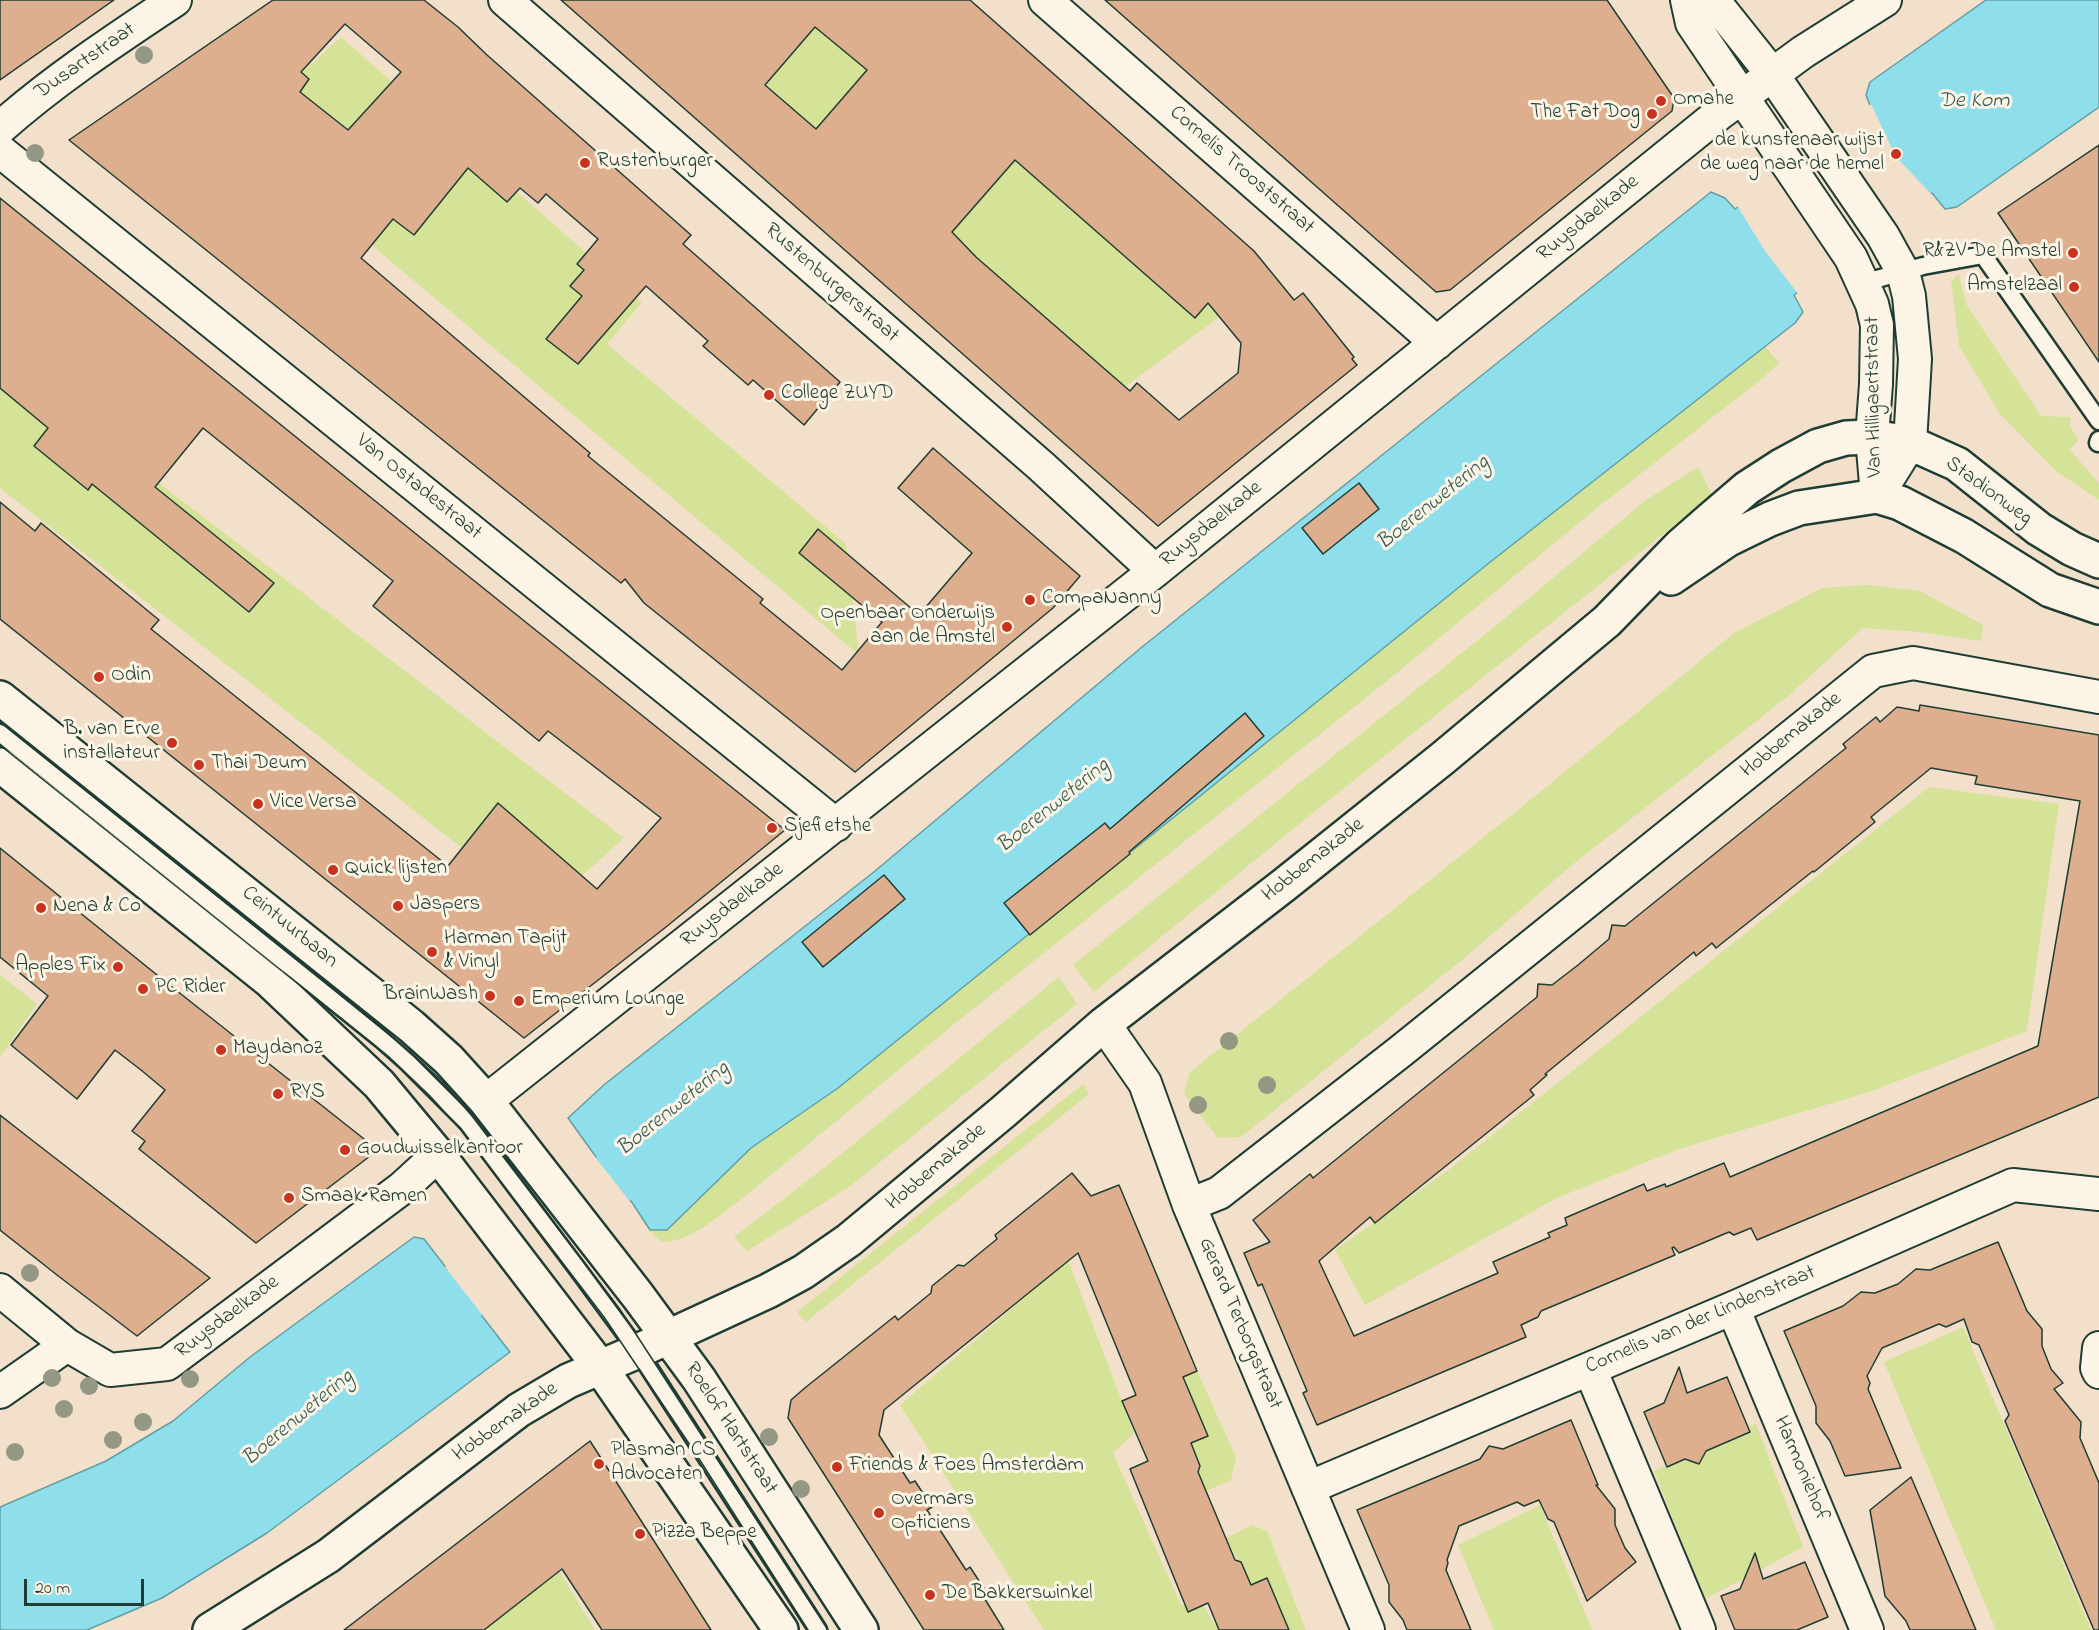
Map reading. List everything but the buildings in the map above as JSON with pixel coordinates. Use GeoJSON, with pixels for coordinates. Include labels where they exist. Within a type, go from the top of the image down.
{"type":"FeatureCollection","features":[{"type":"Feature","properties":{"kind":"main road","name":"Stadionweg"},"geometry":{"type":"LineString","coordinates":[[1872,437],[1910,443],[1957,464],[2039,529],[2072,549],[2099,561]]}},
{"type":"Feature","properties":{"kind":"main road","name":"Hobbemakade"},"geometry":{"type":"LineString","coordinates":[[1607,621],[1680,546],[1747,488],[1818,446],[1846,438],[1872,437]]}},
{"type":"Feature","properties":{"kind":"main road","name":"Hobbemakade"},"geometry":{"type":"LineString","coordinates":[[210,1630],[328,1556],[519,1410],[568,1381],[777,1286],[803,1272],[849,1240],[1004,1113],[1104,1024],[1294,878],[1607,621],[1727,540],[1770,519],[1799,508],[1877,496]]}},
{"type":"Feature","properties":{"kind":"main road"},"geometry":{"type":"LineString","coordinates":[[1877,496],[1900,503],[1964,536],[2050,590],[2099,607]]}},
{"type":"Feature","properties":{"kind":"main road","name":"Ceintuurbaan"},"geometry":{"type":"LineString","coordinates":[[0,698],[411,1026],[449,1060],[486,1101],[540,1194]]}},
{"type":"Feature","properties":{"kind":"main road"},"geometry":{"type":"LineString","coordinates":[[0,765],[280,990],[379,1084],[438,1155],[600,1367],[781,1630]]}},
{"type":"Feature","properties":{"kind":"main road","name":"Roelof Hartstraat"},"geometry":{"type":"LineString","coordinates":[[540,1194],[578,1244],[668,1337],[699,1379],[861,1630]]}},
{"type":"Feature","properties":{"kind":"street","name":"Dusartstraat"},"geometry":{"type":"LineString","coordinates":[[0,128],[38,96],[175,0]]}},
{"type":"Feature","properties":{"kind":"street","name":"Rustenburgerstraat"},"geometry":{"type":"LineString","coordinates":[[505,0],[1041,465],[1155,571]]}},
{"type":"Feature","properties":{"kind":"street","name":"Cornelis Trooststraat"},"geometry":{"type":"LineString","coordinates":[[1045,0],[1437,343]]}},
{"type":"Feature","properties":{"kind":"street","name":"Van Hilligaertstraat"},"geometry":{"type":"LineString","coordinates":[[1687,0],[1692,23],[1857,271],[1872,304],[1876,325],[1876,384],[1872,437],[1877,496]]}},
{"type":"Feature","properties":{"kind":"street","name":"Van Hilligaertstraat"},"geometry":{"type":"LineString","coordinates":[[1713,0],[1772,74],[1882,236],[1903,272],[1910,296],[1915,359],[1910,443],[1877,496]]}},
{"type":"Feature","properties":{"kind":"street","name":"Ruysdaelkade"},"geometry":{"type":"LineString","coordinates":[[486,1101],[1155,571],[1742,96],[1803,52],[1885,0]]}},
{"type":"Feature","properties":{"kind":"street","name":"Van Ostadestraat"},"geometry":{"type":"LineString","coordinates":[[0,151],[836,825]]}},
{"type":"Feature","properties":{"kind":"street","name":"Hobbemakade"},"geometry":{"type":"LineString","coordinates":[[1189,1205],[1219,1193],[1410,1044],[1873,671],[1913,663],[2099,697]]}},
{"type":"Feature","properties":{"kind":"street","name":"Gerard Terborgstraat"},"geometry":{"type":"LineString","coordinates":[[1104,1024],[1145,1083],[1189,1205],[1368,1630]]}},
{"type":"Feature","properties":{"kind":"street","name":"Ruysdaelkade"},"geometry":{"type":"LineString","coordinates":[[0,1290],[67,1345],[110,1370],[167,1364],[402,1188],[438,1155]]}},
{"type":"Feature","properties":{"kind":"street","name":"Cornelis van der Lindenstraat"},"geometry":{"type":"LineString","coordinates":[[1308,1488],[1733,1308],[2013,1185],[2099,1194]]}},
{"type":"Feature","properties":{"kind":"street","name":"Harmoniehof"},"geometry":{"type":"LineString","coordinates":[[1733,1308],[1867,1630]]}},
{"type":"Feature","properties":{"kind":"street"},"geometry":{"type":"LineString","coordinates":[[0,1392],[67,1345]]}},
{"type":"Feature","properties":{"kind":"street"},"geometry":{"type":"LineString","coordinates":[[2099,1348],[2097,1368],[2099,1372]]}},
{"type":"Feature","properties":{"kind":"street"},"geometry":{"type":"LineString","coordinates":[[1590,1369],[1699,1630]]}},
{"type":"Feature","properties":{"kind":"lane"},"geometry":{"type":"LineString","coordinates":[[1857,271],[1903,272],[1983,255],[2099,421]]}},
{"type":"Feature","properties":{"kind":"lane","name":"Ceintuurbaan"},"geometry":{"type":"LineString","coordinates":[[0,733],[402,1057],[540,1194]]}},
{"type":"Feature","properties":{"kind":"lane"},"geometry":{"type":"LineString","coordinates":[[578,1244],[638,1351]]}},
{"type":"Feature","properties":{"kind":"lane","name":"Roelof Hartstraat"},"geometry":{"type":"LineString","coordinates":[[638,1351],[818,1630]]}},
{"type":"Feature","properties":{"kind":"green space"},"geometry":{"type":"Polygon","coordinates":[[[675,0],[875,0],[1226,312],[1107,400],[675,0]]]}},
{"type":"Feature","properties":{"kind":"green space"},"geometry":{"type":"Polygon","coordinates":[[[341,37],[642,302],[607,344],[846,544],[859,655],[237,132],[341,37]]]}},
{"type":"Feature","properties":{"kind":"green space"},"geometry":{"type":"Polygon","coordinates":[[[1959,274],[1966,304],[2041,416],[2071,417],[2070,426],[2078,440],[2070,450],[2099,483],[2099,500],[2056,471],[2000,414],[1959,346],[1951,281],[1959,274]]]}},
{"type":"Feature","properties":{"kind":"green space"},"geometry":{"type":"Polygon","coordinates":[[[1765,346],[1779,363],[1764,377],[1597,508],[1382,685],[953,1025],[743,1198],[694,1233],[683,1238],[662,1242],[650,1231],[667,1230],[751,1148],[838,1088],[1489,563],[1765,346]]]}},
{"type":"Feature","properties":{"kind":"green space"},"geometry":{"type":"Polygon","coordinates":[[[0,362],[624,838],[543,911],[0,488],[0,362]]]}},
{"type":"Feature","properties":{"kind":"green space"},"geometry":{"type":"Polygon","coordinates":[[[1698,467],[1712,495],[1309,816],[1094,992],[1073,965],[1504,619],[1646,500],[1698,467]]]}},
{"type":"Feature","properties":{"kind":"green space"},"geometry":{"type":"Polygon","coordinates":[[[1870,585],[1920,591],[1983,625],[1981,641],[1920,632],[1863,628],[1787,697],[1572,865],[1462,960],[1241,1137],[1218,1138],[1184,1094],[1190,1072],[1534,797],[1734,633],[1822,588],[1870,585]]]}},
{"type":"Feature","properties":{"kind":"green space"},"geometry":{"type":"Polygon","coordinates":[[[1929,787],[2059,804],[2027,1031],[1869,1092],[1679,1149],[1557,1198],[1365,1305],[1335,1250],[1447,1171],[1929,787]]]}},
{"type":"Feature","properties":{"kind":"green space"},"geometry":{"type":"Polygon","coordinates":[[[0,975],[37,1004],[0,1057],[0,975]]]}},
{"type":"Feature","properties":{"kind":"green space"},"geometry":{"type":"Polygon","coordinates":[[[1059,977],[1077,1004],[849,1187],[747,1251],[734,1237],[829,1164],[1059,977]]]}},
{"type":"Feature","properties":{"kind":"green space"},"geometry":{"type":"Polygon","coordinates":[[[1083,1084],[1089,1094],[806,1322],[797,1312],[1083,1084]]]}},
{"type":"Feature","properties":{"kind":"green space"},"geometry":{"type":"Polygon","coordinates":[[[1068,1260],[1134,1433],[1113,1453],[1181,1605],[1202,1603],[1218,1630],[1044,1630],[900,1405],[1068,1260]]]}},
{"type":"Feature","properties":{"kind":"green space"},"geometry":{"type":"Polygon","coordinates":[[[1963,1327],[2091,1630],[1996,1630],[1884,1362],[1963,1327]]]}},
{"type":"Feature","properties":{"kind":"green space"},"geometry":{"type":"Polygon","coordinates":[[[1197,1371],[1236,1457],[1231,1480],[1206,1491],[1198,1472],[1200,1466],[1191,1443],[1208,1436],[1183,1377],[1197,1371]]]}},
{"type":"Feature","properties":{"kind":"green space"},"geometry":{"type":"Polygon","coordinates":[[[1756,1424],[1803,1547],[1705,1599],[1654,1471],[1756,1424]]]}},
{"type":"Feature","properties":{"kind":"green space"},"geometry":{"type":"Polygon","coordinates":[[[1540,1505],[1592,1630],[1494,1630],[1458,1545],[1540,1505]]]}},
{"type":"Feature","properties":{"kind":"green space"},"geometry":{"type":"Polygon","coordinates":[[[1252,1525],[1267,1531],[1306,1630],[1286,1630],[1251,1585],[1226,1538],[1252,1525]]]}},
{"type":"Feature","properties":{"kind":"green space"},"geometry":{"type":"Polygon","coordinates":[[[560,1572],[595,1630],[480,1630],[560,1572]]]}},
{"type":"Feature","properties":{"kind":"water"},"geometry":{"type":"Polygon","coordinates":[[[1986,0],[2099,0],[2099,107],[1957,207],[1945,209],[1932,193],[1794,295],[1803,312],[1795,323],[1489,563],[838,1088],[751,1148],[667,1230],[650,1230],[631,1201],[482,1316],[510,1352],[267,1533],[162,1598],[87,1630],[0,1630],[0,1507],[106,1461],[173,1421],[250,1357],[414,1237],[424,1239],[448,1270],[596,1157],[568,1118],[605,1084],[875,871],[1142,647],[1711,192],[1725,198],[1735,209],[1872,111],[1866,95],[1870,82],[1986,0]]]}},
{"type":"Feature","properties":{"kind":"pier"},"geometry":{"type":"Polygon","coordinates":[[[1871,104],[1896,157],[1935,198],[1932,197],[1799,295],[1765,251],[1736,204],[1869,110],[1867,107],[1871,104]]]}},
{"type":"Feature","properties":{"kind":"pier"},"geometry":{"type":"Polygon","coordinates":[[[592,1153],[631,1203],[484,1317],[445,1267],[592,1156],[592,1153]]]}},
{"type":"Feature","properties":{"kind":"tram line"},"geometry":{"type":"LineString","coordinates":[[0,722],[310,970],[442,1081],[472,1116],[619,1308],[828,1630]]}},
{"type":"Feature","properties":{"kind":"tram line"},"geometry":{"type":"LineString","coordinates":[[0,745],[388,1056],[461,1130],[604,1317],[696,1454],[808,1630]]}},
{"type":"Feature","properties":{"kind":"place","name":"Omahe"},"geometry":{"type":"Point","coordinates":[1661,101]}},
{"type":"Feature","properties":{"kind":"place","name":"The Fat Dog"},"geometry":{"type":"Point","coordinates":[1652,114]}},
{"type":"Feature","properties":{"kind":"place","name":"de kunstenaar wijst de weg naar de hemel"},"geometry":{"type":"Point","coordinates":[1896,154]}},
{"type":"Feature","properties":{"kind":"place","name":"Rustenburger"},"geometry":{"type":"Point","coordinates":[585,163]}},
{"type":"Feature","properties":{"kind":"place","name":"R&ZV De Amstel"},"geometry":{"type":"Point","coordinates":[2073,253]}},
{"type":"Feature","properties":{"kind":"place","name":"Amstelzaal"},"geometry":{"type":"Point","coordinates":[2074,287]}},
{"type":"Feature","properties":{"kind":"place","name":"College ZUYD"},"geometry":{"type":"Point","coordinates":[769,395]}},
{"type":"Feature","properties":{"kind":"place","name":"CompaNanny"},"geometry":{"type":"Point","coordinates":[1030,600]}},
{"type":"Feature","properties":{"kind":"place","name":"Openbaar Onderwijs aan de Amstel"},"geometry":{"type":"Point","coordinates":[1007,627]}},
{"type":"Feature","properties":{"kind":"place","name":"Odin"},"geometry":{"type":"Point","coordinates":[99,677]}},
{"type":"Feature","properties":{"kind":"place","name":"B. van Erve installateur"},"geometry":{"type":"Point","coordinates":[172,743]}},
{"type":"Feature","properties":{"kind":"place","name":"Thai Deum"},"geometry":{"type":"Point","coordinates":[199,765]}},
{"type":"Feature","properties":{"kind":"place","name":"Vice Versa"},"geometry":{"type":"Point","coordinates":[258,804]}},
{"type":"Feature","properties":{"kind":"place","name":"Sjefietshe"},"geometry":{"type":"Point","coordinates":[772,828]}},
{"type":"Feature","properties":{"kind":"place","name":"Quick lijsten"},"geometry":{"type":"Point","coordinates":[333,870]}},
{"type":"Feature","properties":{"kind":"place","name":"Jaspers"},"geometry":{"type":"Point","coordinates":[398,906]}},
{"type":"Feature","properties":{"kind":"place","name":"Nena & Co"},"geometry":{"type":"Point","coordinates":[41,908]}},
{"type":"Feature","properties":{"kind":"place","name":"Harman Tapijt & Vinyl"},"geometry":{"type":"Point","coordinates":[432,952]}},
{"type":"Feature","properties":{"kind":"place","name":"Apples Fix"},"geometry":{"type":"Point","coordinates":[118,967]}},
{"type":"Feature","properties":{"kind":"place","name":"PC Rider"},"geometry":{"type":"Point","coordinates":[143,989]}},
{"type":"Feature","properties":{"kind":"place","name":"BrainWash"},"geometry":{"type":"Point","coordinates":[490,996]}},
{"type":"Feature","properties":{"kind":"place","name":"Emperium Lounge"},"geometry":{"type":"Point","coordinates":[519,1001]}},
{"type":"Feature","properties":{"kind":"place","name":"Maydanoz"},"geometry":{"type":"Point","coordinates":[221,1050]}},
{"type":"Feature","properties":{"kind":"place","name":"RYS"},"geometry":{"type":"Point","coordinates":[278,1094]}},
{"type":"Feature","properties":{"kind":"place","name":"Goudwisselkantoor"},"geometry":{"type":"Point","coordinates":[345,1150]}},
{"type":"Feature","properties":{"kind":"place","name":"Smaak Ramen"},"geometry":{"type":"Point","coordinates":[289,1198]}},
{"type":"Feature","properties":{"kind":"place","name":"Plasman CS Advocaten"},"geometry":{"type":"Point","coordinates":[599,1464]}},
{"type":"Feature","properties":{"kind":"place","name":"Friends & Foes Amsterdam"},"geometry":{"type":"Point","coordinates":[837,1467]}},
{"type":"Feature","properties":{"kind":"place","name":"Overmars Opticiens"},"geometry":{"type":"Point","coordinates":[879,1513]}},
{"type":"Feature","properties":{"kind":"place","name":"Pizza Beppe"},"geometry":{"type":"Point","coordinates":[640,1534]}},
{"type":"Feature","properties":{"kind":"place","name":"De Bakkerswinkel"},"geometry":{"type":"Point","coordinates":[930,1595]}},
{"type":"Feature","properties":{"kind":"water label","name":"De Kom"},"geometry":{"type":"Point","coordinates":[1974,102]}},
{"type":"Feature","properties":{"kind":"water label","name":"Boerenwetering"},"geometry":{"type":"Point","coordinates":[1434,504]}},
{"type":"Feature","properties":{"kind":"water label","name":"Boerenwetering"},"geometry":{"type":"Point","coordinates":[1054,807]}},
{"type":"Feature","properties":{"kind":"water label","name":"Boerenwetering"},"geometry":{"type":"Point","coordinates":[674,1110]}},
{"type":"Feature","properties":{"kind":"water label","name":"Boerenwetering"},"geometry":{"type":"Point","coordinates":[299,1419]}}]}
